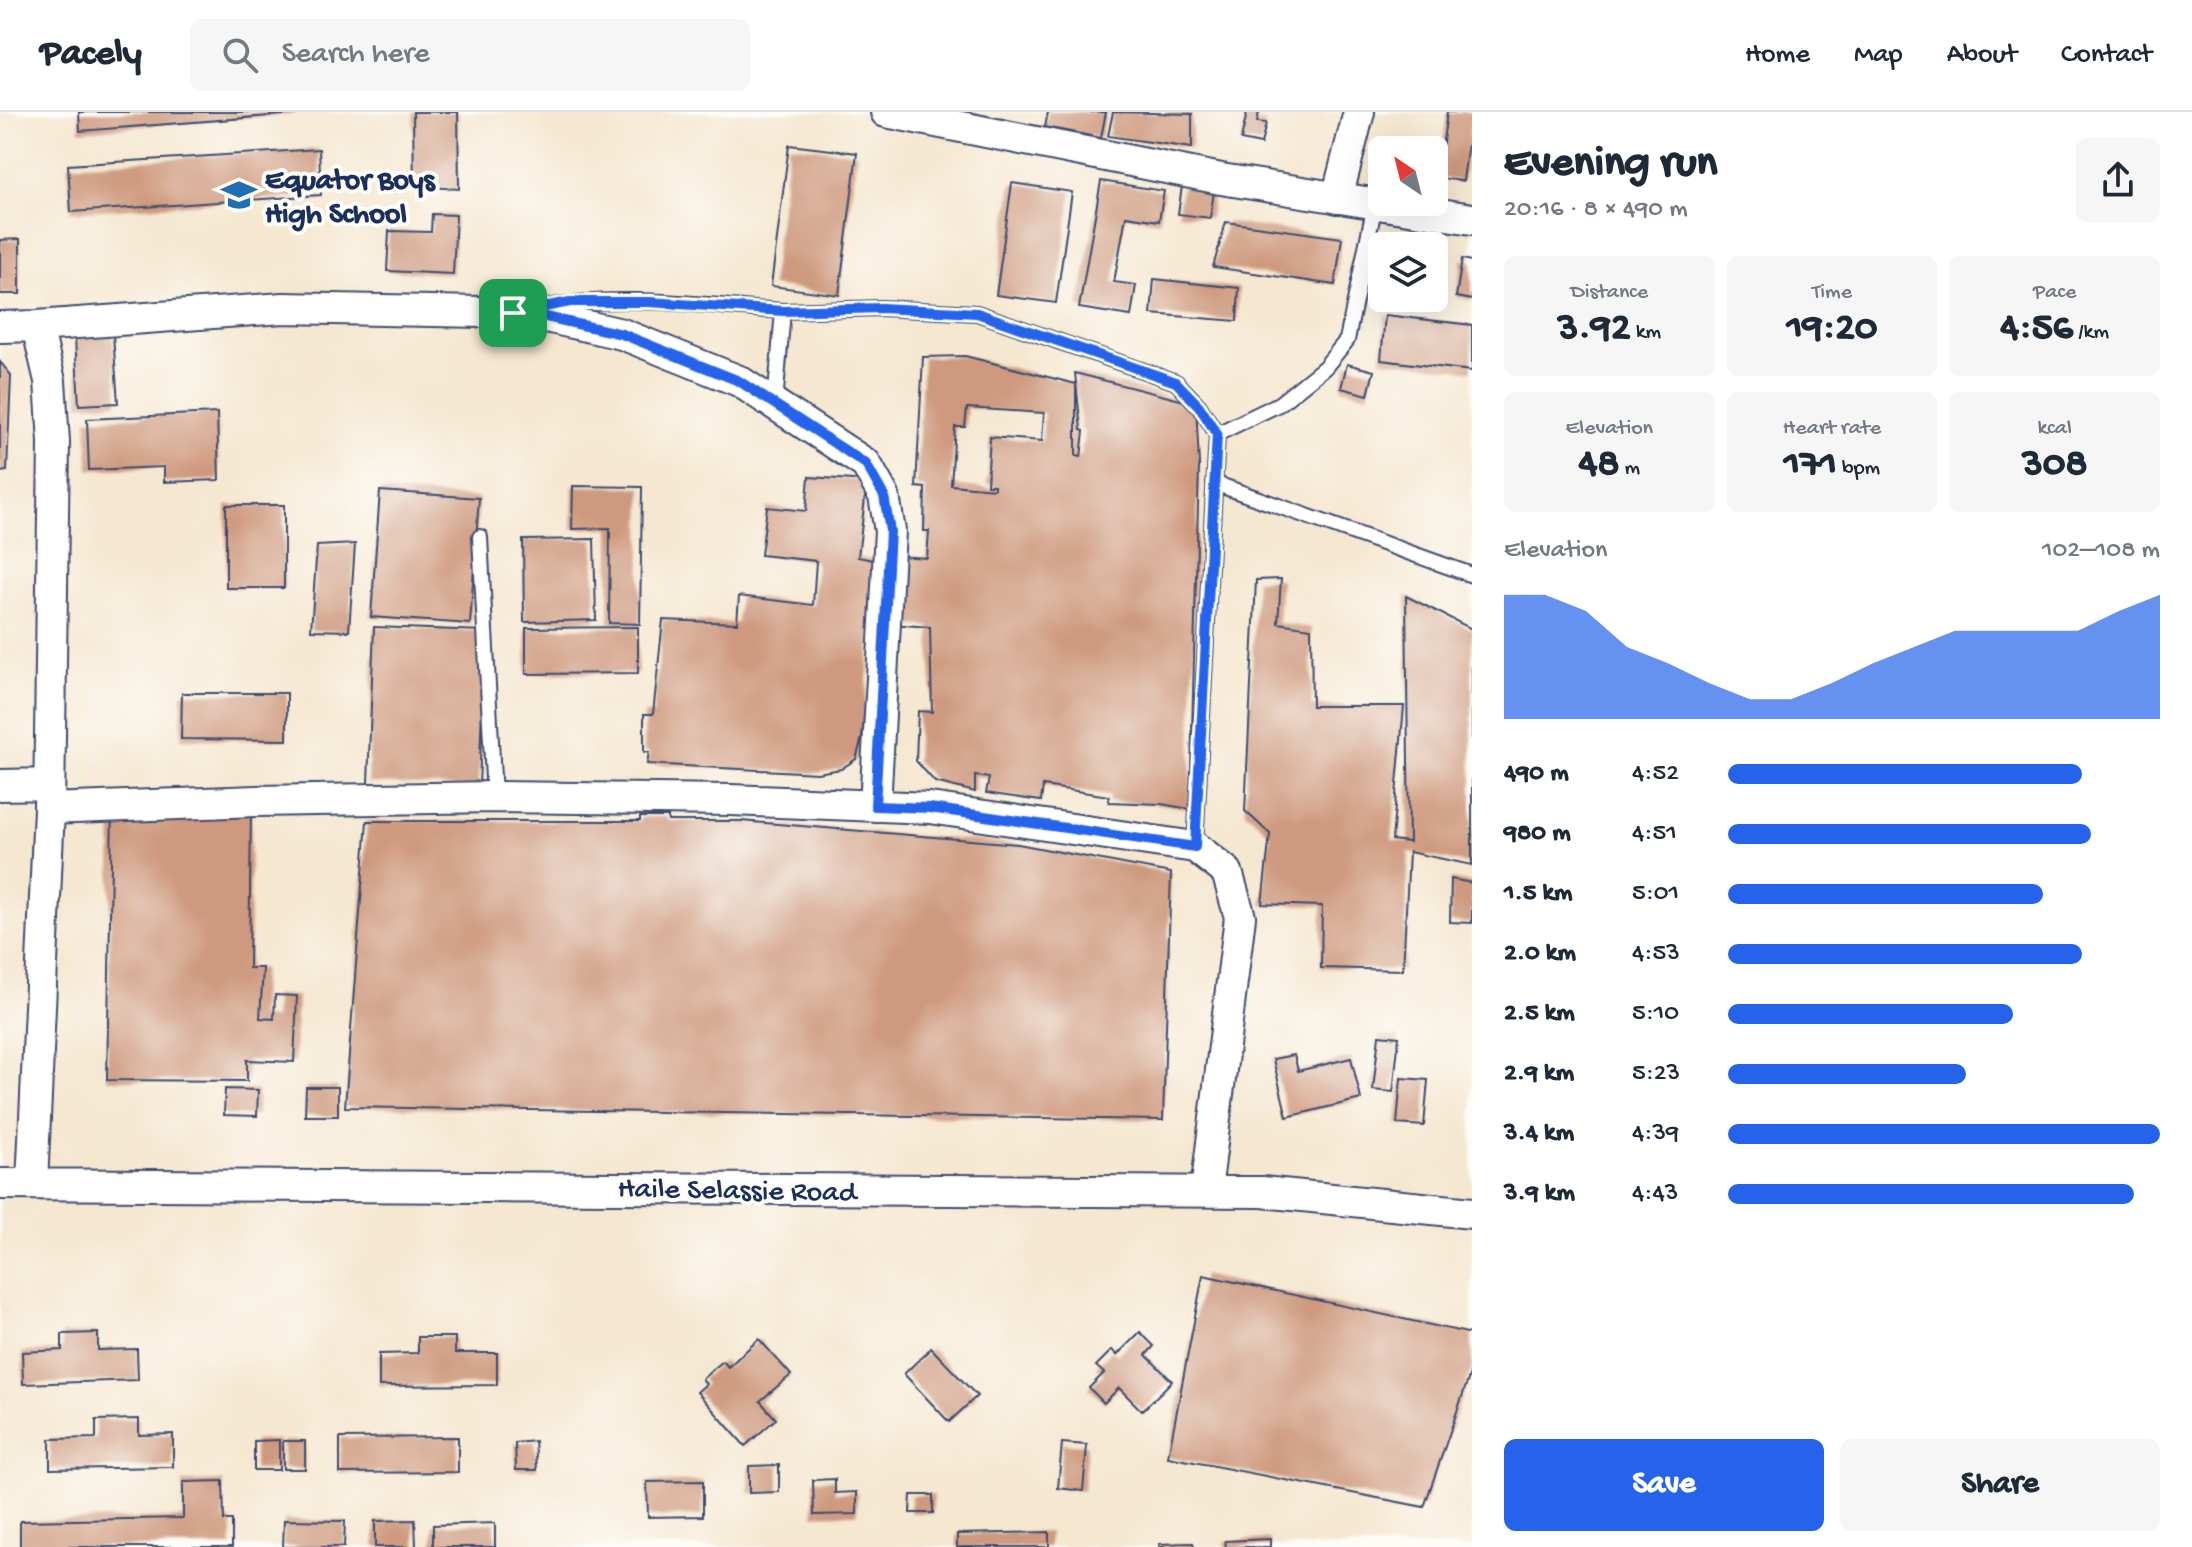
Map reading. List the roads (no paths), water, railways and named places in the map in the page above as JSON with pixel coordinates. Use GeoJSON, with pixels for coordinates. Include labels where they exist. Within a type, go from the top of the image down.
{"type":"FeatureCollection","features":[{"type":"Feature","properties":{"kind":"street"},"geometry":{"type":"LineString","coordinates":[[886,112],[1221,179],[1368,203]]}},
{"type":"Feature","properties":{"kind":"street"},"geometry":{"type":"LineString","coordinates":[[1337,198],[1359,112]]}},
{"type":"Feature","properties":{"kind":"street"},"geometry":{"type":"LineString","coordinates":[[1448,215],[1472,219]]}},
{"type":"Feature","properties":{"kind":"street"},"geometry":{"type":"LineString","coordinates":[[0,327],[283,308],[528,313],[622,334],[739,381],[866,464],[884,496],[890,531],[875,806]]}},
{"type":"Feature","properties":{"kind":"street"},"geometry":{"type":"LineString","coordinates":[[32,1184],[49,796],[54,442],[50,381],[37,326]]}},
{"type":"Feature","properties":{"kind":"street"},"geometry":{"type":"LineString","coordinates":[[0,785],[49,796],[256,801],[494,797],[715,800],[930,808],[1195,847],[1227,872],[1240,917],[1206,1191]]}},
{"type":"Feature","properties":{"kind":"street","name":"Haile Selassie Road"},"geometry":{"type":"LineString","coordinates":[[0,1184],[1262,1192],[1472,1213]]}},
{"type":"Feature","properties":{"kind":"lane"},"geometry":{"type":"LineString","coordinates":[[1217,434],[1279,404],[1325,367],[1347,340],[1373,216]]}},
{"type":"Feature","properties":{"kind":"lane"},"geometry":{"type":"LineString","coordinates":[[513,313],[570,302],[649,302],[783,311],[881,308],[977,313],[1176,382],[1199,406],[1217,434],[1195,847]]}},
{"type":"Feature","properties":{"kind":"lane"},"geometry":{"type":"LineString","coordinates":[[775,404],[783,311]]}},
{"type":"Feature","properties":{"kind":"lane"},"geometry":{"type":"LineString","coordinates":[[1214,483],[1472,575]]}},
{"type":"Feature","properties":{"kind":"lane"},"geometry":{"type":"LineString","coordinates":[[480,537],[494,797]]}},
{"type":"Feature","properties":{"kind":"place","name":"Equator Boys High School"},"geometry":{"type":"Point","coordinates":[239,195]}}]}
